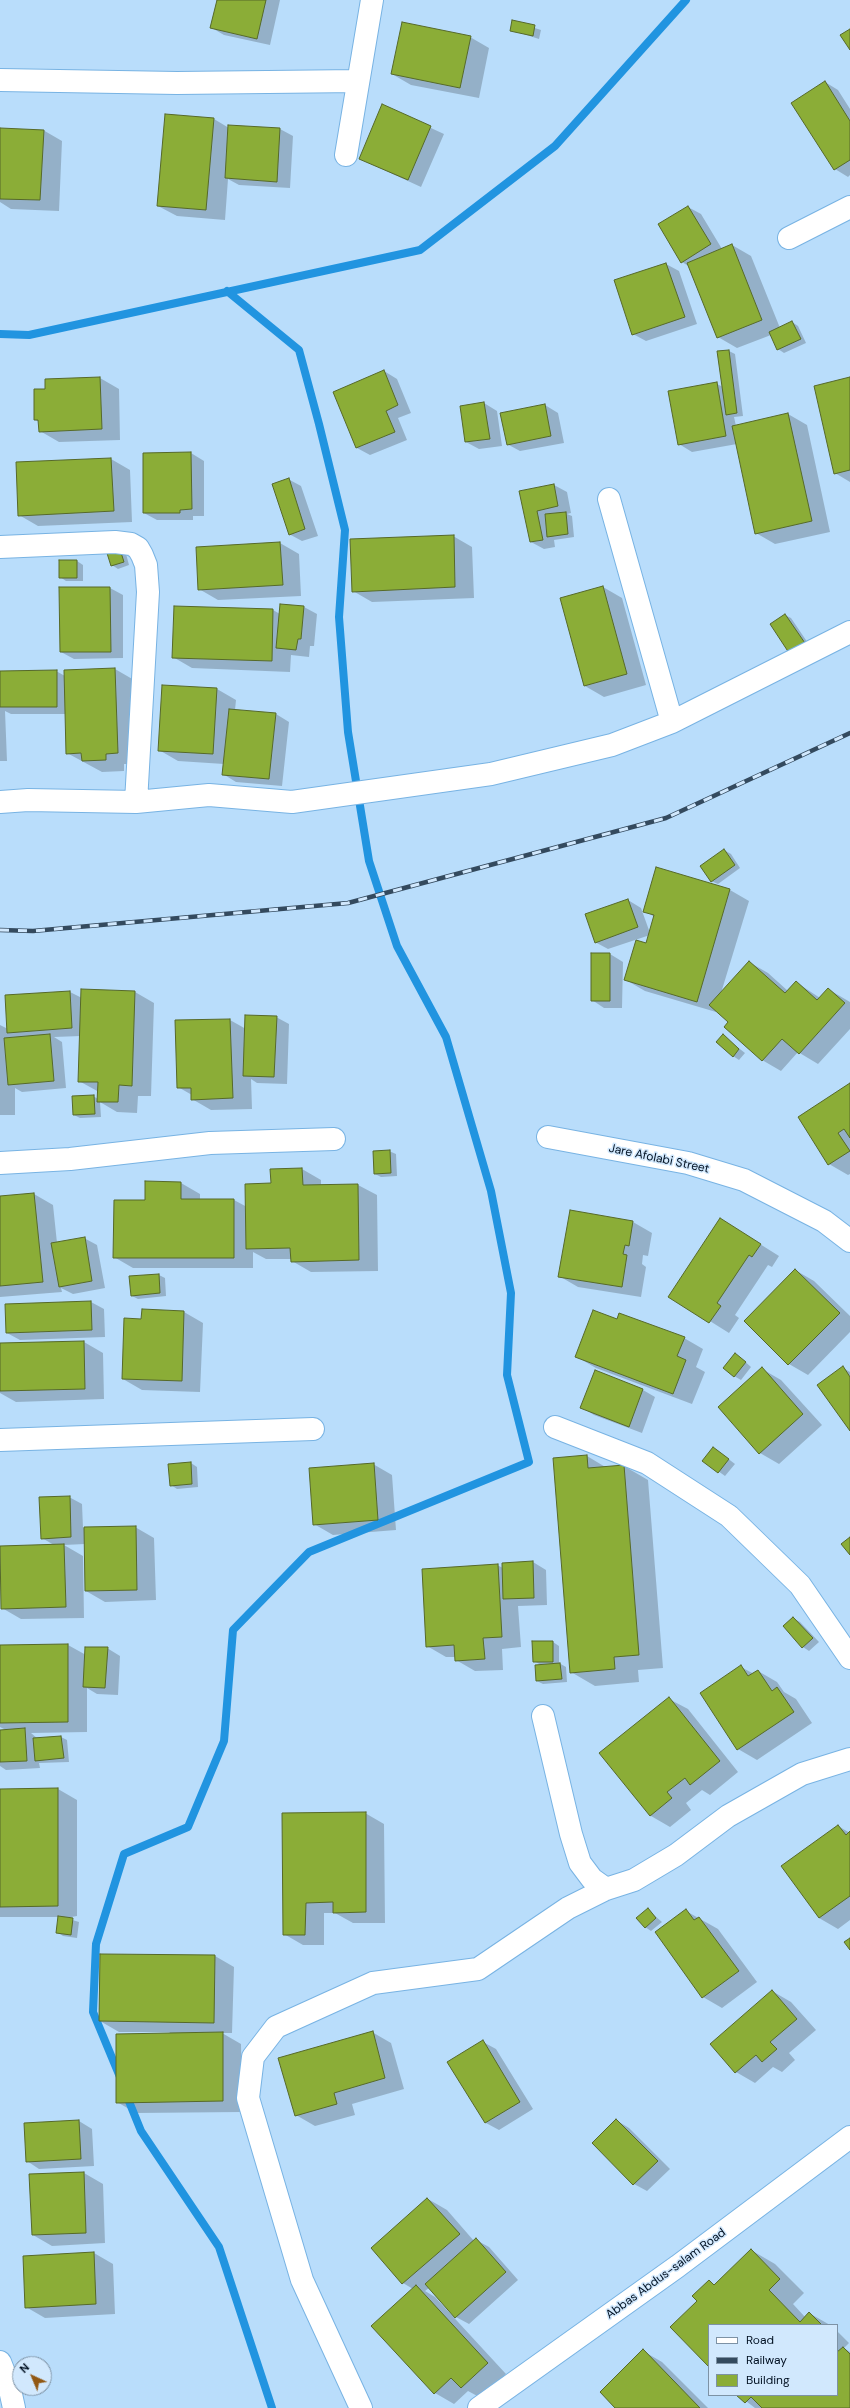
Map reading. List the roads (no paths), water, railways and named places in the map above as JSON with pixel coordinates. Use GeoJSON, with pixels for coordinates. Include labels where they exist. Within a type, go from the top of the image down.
{"type":"FeatureCollection","features":[{"type":"Feature","properties":{"kind":"street"},"geometry":{"type":"LineString","coordinates":[[346,155],[372,0]]}},
{"type":"Feature","properties":{"kind":"street"},"geometry":{"type":"LineString","coordinates":[[0,80],[177,83],[358,81]]}},
{"type":"Feature","properties":{"kind":"street"},"geometry":{"type":"LineString","coordinates":[[789,238],[850,207]]}},
{"type":"Feature","properties":{"kind":"street"},"geometry":{"type":"LineString","coordinates":[[609,499],[672,722]]}},
{"type":"Feature","properties":{"kind":"street"},"geometry":{"type":"LineString","coordinates":[[0,547],[115,542],[131,544],[138,548],[142,555],[146,565],[148,592],[136,802]]}},
{"type":"Feature","properties":{"kind":"street"},"geometry":{"type":"LineString","coordinates":[[0,802],[28,800],[136,802],[210,795],[292,802],[491,774],[612,745],[672,722],[850,632]]}},
{"type":"Feature","properties":{"kind":"street","name":"Jare Afolabi Street"},"geometry":{"type":"LineString","coordinates":[[548,1137],[688,1163],[744,1180],[824,1221],[850,1241]]}},
{"type":"Feature","properties":{"kind":"street"},"geometry":{"type":"LineString","coordinates":[[0,1163],[70,1159],[210,1143],[334,1139]]}},
{"type":"Feature","properties":{"kind":"street"},"geometry":{"type":"LineString","coordinates":[[555,1427],[647,1463],[729,1516],[800,1585],[850,1658]]}},
{"type":"Feature","properties":{"kind":"street"},"geometry":{"type":"LineString","coordinates":[[0,1440],[313,1429]]}},
{"type":"Feature","properties":{"kind":"street"},"geometry":{"type":"LineString","coordinates":[[543,1716],[571,1834],[580,1863],[592,1879],[606,1889]]}},
{"type":"Feature","properties":{"kind":"street"},"geometry":{"type":"LineString","coordinates":[[361,2408],[302,2280],[248,2098],[253,2057],[276,2027],[373,1982],[478,1969],[568,1908],[606,1889],[634,1880],[676,1855],[728,1816],[802,1774],[850,1759]]}},
{"type":"Feature","properties":{"kind":"street","name":"Abbas Abdus-salam Road"},"geometry":{"type":"LineString","coordinates":[[479,2408],[678,2266],[850,2137]]}},
{"type":"Feature","properties":{"kind":"street"},"geometry":{"type":"LineString","coordinates":[[0,2362],[9,2385],[14,2408]]}},
{"type":"Feature","properties":{"kind":"waterway"},"geometry":{"type":"LineString","coordinates":[[0,334],[29,335],[420,250],[555,146],[686,0]]}},
{"type":"Feature","properties":{"kind":"waterway"},"geometry":{"type":"LineString","coordinates":[[120,2077],[93,2012],[96,1944],[124,1854],[188,1827],[224,1741],[233,1630],[309,1552],[529,1462],[507,1375],[511,1293],[491,1191],[446,1037],[397,946],[369,861],[348,732],[339,617],[345,530],[319,424],[299,350],[227,291]]}},
{"type":"Feature","properties":{"kind":"waterway"},"geometry":{"type":"LineString","coordinates":[[126,2094],[141,2131],[219,2247],[272,2408]]}},
{"type":"Feature","properties":{"kind":"railway"},"geometry":{"type":"LineString","coordinates":[[0,930],[33,931],[348,903],[666,818],[850,733]]}}]}
